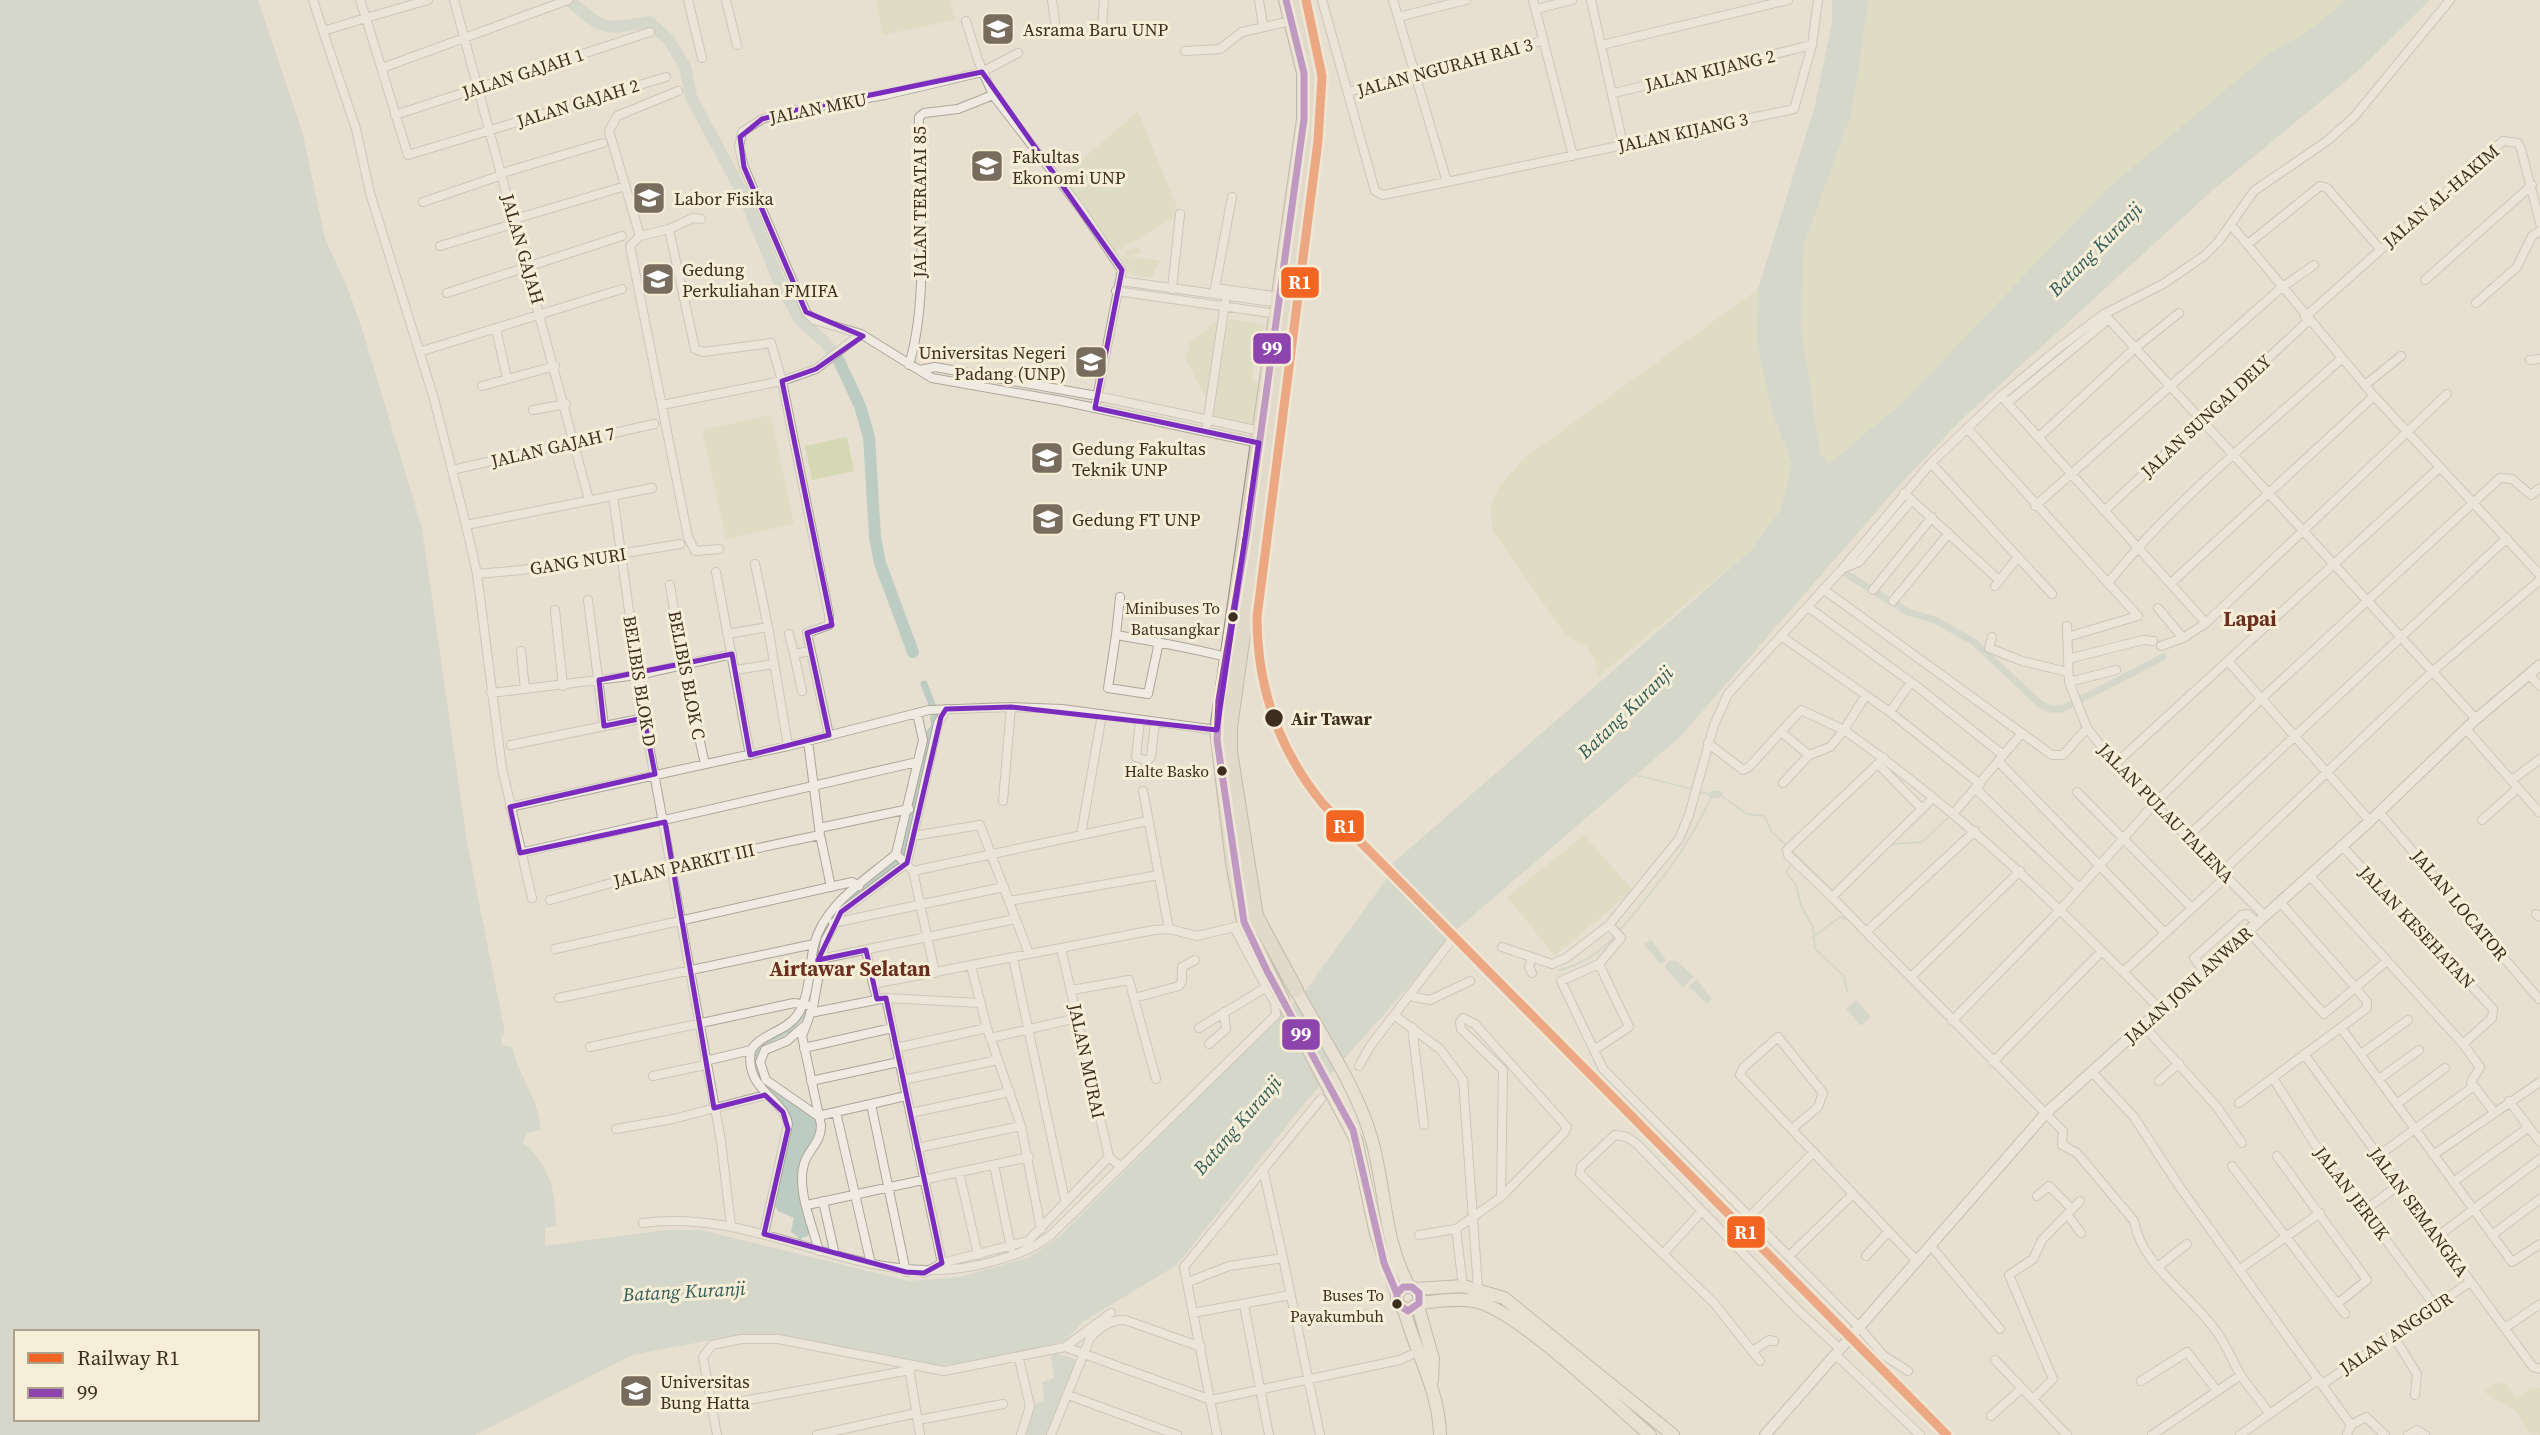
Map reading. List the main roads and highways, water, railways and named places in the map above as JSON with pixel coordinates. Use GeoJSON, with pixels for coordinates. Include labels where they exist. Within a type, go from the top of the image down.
{"type":"FeatureCollection","features":[{"type":"Feature","properties":{"kind":"highway"},"geometry":{"type":"LineString","coordinates":[[1282,1000],[1240,925],[1217,730],[1227,657],[1252,534],[1260,437],[1279,342],[1279,304],[1315,116],[1316,79],[1292,7]]}},
{"type":"Feature","properties":{"kind":"highway"},"geometry":{"type":"LineString","coordinates":[[1296,211],[1252,534],[1232,704],[1230,752],[1256,916],[1296,990]]}},
{"type":"Feature","properties":{"kind":"main road","name":"JALAN JONI ANWAR"},"geometry":{"type":"LineString","coordinates":[[1768,1433],[2046,1113],[2370,821],[2476,719],[2540,665]]}},
{"type":"Feature","properties":{"kind":"main road"},"geometry":{"type":"LineString","coordinates":[[1296,990],[1346,1081],[1371,1136],[1392,1245],[1412,1287],[1420,1295],[1419,1304],[1433,1359],[1432,1381],[1440,1435]]}},
{"type":"Feature","properties":{"kind":"main road"},"geometry":{"type":"LineString","coordinates":[[1282,1000],[1331,1088],[1356,1140],[1388,1277],[1397,1294],[1397,1304],[1405,1310],[1417,1352],[1432,1381]]}},
{"type":"Feature","properties":{"kind":"main road"},"geometry":{"type":"LineString","coordinates":[[1397,1294],[1412,1287],[1463,1286],[1478,1288],[1504,1298],[1673,1435]]}},
{"type":"Feature","properties":{"kind":"main road"},"geometry":{"type":"LineString","coordinates":[[1405,1310],[1419,1304],[1462,1300],[1485,1304],[1537,1338],[1650,1435]]}},
{"type":"Feature","properties":{"kind":"water","name":"Batang Kuranji"},"geometry":{"type":"Polygon","coordinates":[[[0,0],[258,0],[303,134],[325,239],[347,286],[363,332],[422,528],[467,842],[505,1033],[501,1038],[502,1045],[512,1047],[537,1108],[541,1130],[526,1133],[523,1143],[545,1170],[555,1202],[556,1226],[545,1228],[545,1246],[665,1230],[701,1230],[909,1281],[961,1277],[1030,1257],[1060,1236],[1306,990],[1393,870],[1392,864],[1751,550],[1781,509],[1792,463],[1772,412],[1757,344],[1758,289],[1814,109],[1832,23],[1832,0],[1868,0],[1868,4],[1852,112],[1804,245],[1801,324],[1820,453],[1829,464],[1902,403],[2107,189],[2271,52],[2306,33],[2346,0],[2430,0],[2358,71],[2213,190],[1960,421],[1903,481],[1680,737],[1446,939],[1443,948],[1303,1105],[1177,1265],[1084,1321],[1065,1341],[967,1364],[940,1365],[882,1358],[775,1335],[743,1334],[632,1355],[475,1435],[0,1435],[0,0]]]}},
{"type":"Feature","properties":{"kind":"water"},"geometry":{"type":"Polygon","coordinates":[[[938,708],[905,859],[833,920],[804,1018],[789,1033],[760,1047],[760,1067],[768,1081],[809,1112],[816,1124],[814,1140],[800,1161],[811,1229],[808,1236],[802,1238],[797,1249],[798,1237],[791,1232],[794,1218],[778,1211],[774,1204],[790,1125],[758,1079],[753,1058],[754,1047],[803,1009],[817,941],[831,912],[899,855],[927,730],[931,726],[930,717],[938,708]]]}},
{"type":"Feature","properties":{"kind":"water"},"geometry":{"type":"Polygon","coordinates":[[[1651,940],[1666,960],[1660,964],[1644,944],[1651,940]]]}},
{"type":"Feature","properties":{"kind":"water"},"geometry":{"type":"Polygon","coordinates":[[[1669,961],[1677,961],[1694,977],[1683,987],[1664,967],[1669,961]]]}},
{"type":"Feature","properties":{"kind":"water"},"geometry":{"type":"Polygon","coordinates":[[[1697,980],[1712,999],[1706,1004],[1689,986],[1697,980]]]}},
{"type":"Feature","properties":{"kind":"water"},"geometry":{"type":"Polygon","coordinates":[[[1856,1000],[1871,1017],[1861,1026],[1846,1009],[1856,1000]]]}},
{"type":"Feature","properties":{"kind":"water"},"geometry":{"type":"Polygon","coordinates":[[[1054,1353],[1075,1359],[1076,1368],[1046,1435],[1027,1435],[1034,1405],[1044,1400],[1042,1382],[1054,1378],[1051,1358],[1054,1353]]]}},
{"type":"Feature","properties":{"kind":"waterway"},"geometry":{"type":"LineString","coordinates":[[569,0],[590,18],[605,26],[649,22],[668,39],[685,66],[691,97],[744,196],[781,286],[801,321],[825,342],[839,361],[860,406],[869,437],[875,537],[880,563],[913,652]]}},
{"type":"Feature","properties":{"kind":"waterway"},"geometry":{"type":"LineString","coordinates":[[1846,574],[1908,612],[1935,620],[1974,642],[2040,704],[2050,709],[2062,709],[2163,657]]}},
{"type":"Feature","properties":{"kind":"waterway"},"geometry":{"type":"LineString","coordinates":[[924,684],[935,712]]}},
{"type":"Feature","properties":{"kind":"waterway"},"geometry":{"type":"LineString","coordinates":[[1636,775],[1692,789]]}},
{"type":"Feature","properties":{"kind":"waterway"},"geometry":{"type":"LineString","coordinates":[[1620,930],[1659,882],[1693,833],[1712,795],[1701,792]]}},
{"type":"Feature","properties":{"kind":"waterway"},"geometry":{"type":"LineString","coordinates":[[1719,794],[1747,814],[1764,816],[1772,832],[1787,846]]}},
{"type":"Feature","properties":{"kind":"waterway"},"geometry":{"type":"LineString","coordinates":[[1712,795],[1719,794]]}},
{"type":"Feature","properties":{"kind":"waterway"},"geometry":{"type":"LineString","coordinates":[[1891,844],[1922,842],[1951,815]]}},
{"type":"Feature","properties":{"kind":"waterway"},"geometry":{"type":"LineString","coordinates":[[1791,850],[1834,892]]}},
{"type":"Feature","properties":{"kind":"waterway"},"geometry":{"type":"LineString","coordinates":[[1869,866],[1880,856]]}},
{"type":"Feature","properties":{"kind":"waterway"},"geometry":{"type":"LineString","coordinates":[[1791,864],[1786,872],[1796,885],[1801,906],[1813,927],[1815,949],[1844,976],[1847,991]]}},
{"type":"Feature","properties":{"kind":"waterway"},"geometry":{"type":"LineString","coordinates":[[1812,938],[1840,917],[1851,921]]}},
{"type":"Feature","properties":{"kind":"waterway"},"geometry":{"type":"LineString","coordinates":[[1560,970],[1590,958],[1614,937]]}},
{"type":"Feature","properties":{"kind":"rail line","name":"R1"},"geometry":{"type":"LineString","coordinates":[[1306,0],[1322,76],[1318,141],[1257,617],[1266,693],[1282,739],[1307,783],[1323,804],[1947,1435]]}},
{"type":"Feature","properties":{"kind":"place","name":"Asrama Baru UNP"},"geometry":{"type":"Point","coordinates":[998,29]}},
{"type":"Feature","properties":{"kind":"place","name":"Fakultas Ekonomi UNP"},"geometry":{"type":"Point","coordinates":[987,166]}},
{"type":"Feature","properties":{"kind":"place","name":"Labor Fisika"},"geometry":{"type":"Point","coordinates":[649,198]}},
{"type":"Feature","properties":{"kind":"place","name":"Gedung Perkuliahan FMIFA"},"geometry":{"type":"Point","coordinates":[658,279]}},
{"type":"Feature","properties":{"kind":"place","name":"Universitas Negeri Padang (UNP)"},"geometry":{"type":"Point","coordinates":[1091,362]}},
{"type":"Feature","properties":{"kind":"place","name":"Gedung Fakultas Teknik UNP"},"geometry":{"type":"Point","coordinates":[1047,458]}},
{"type":"Feature","properties":{"kind":"place","name":"Gedung FT UNP"},"geometry":{"type":"Point","coordinates":[1048,519]}},
{"type":"Feature","properties":{"kind":"place","name":"Minibuses To Batusangkar"},"geometry":{"type":"Point","coordinates":[1233,617]}},
{"type":"Feature","properties":{"kind":"place","name":"Air Tawar"},"geometry":{"type":"Point","coordinates":[1274,718]}},
{"type":"Feature","properties":{"kind":"place","name":"Halte Basko"},"geometry":{"type":"Point","coordinates":[1222,771]}},
{"type":"Feature","properties":{"kind":"place","name":"Buses To Payakumbuh"},"geometry":{"type":"Point","coordinates":[1397,1304]}},
{"type":"Feature","properties":{"kind":"place","name":"Universitas Bung Hatta"},"geometry":{"type":"Point","coordinates":[636,1391]}},
{"type":"Feature","properties":{"kind":"district","name":"Lapai"},"geometry":{"type":"Point","coordinates":[2250,618]}},
{"type":"Feature","properties":{"kind":"district","name":"Airtawar Selatan"},"geometry":{"type":"Point","coordinates":[850,968]}}]}
